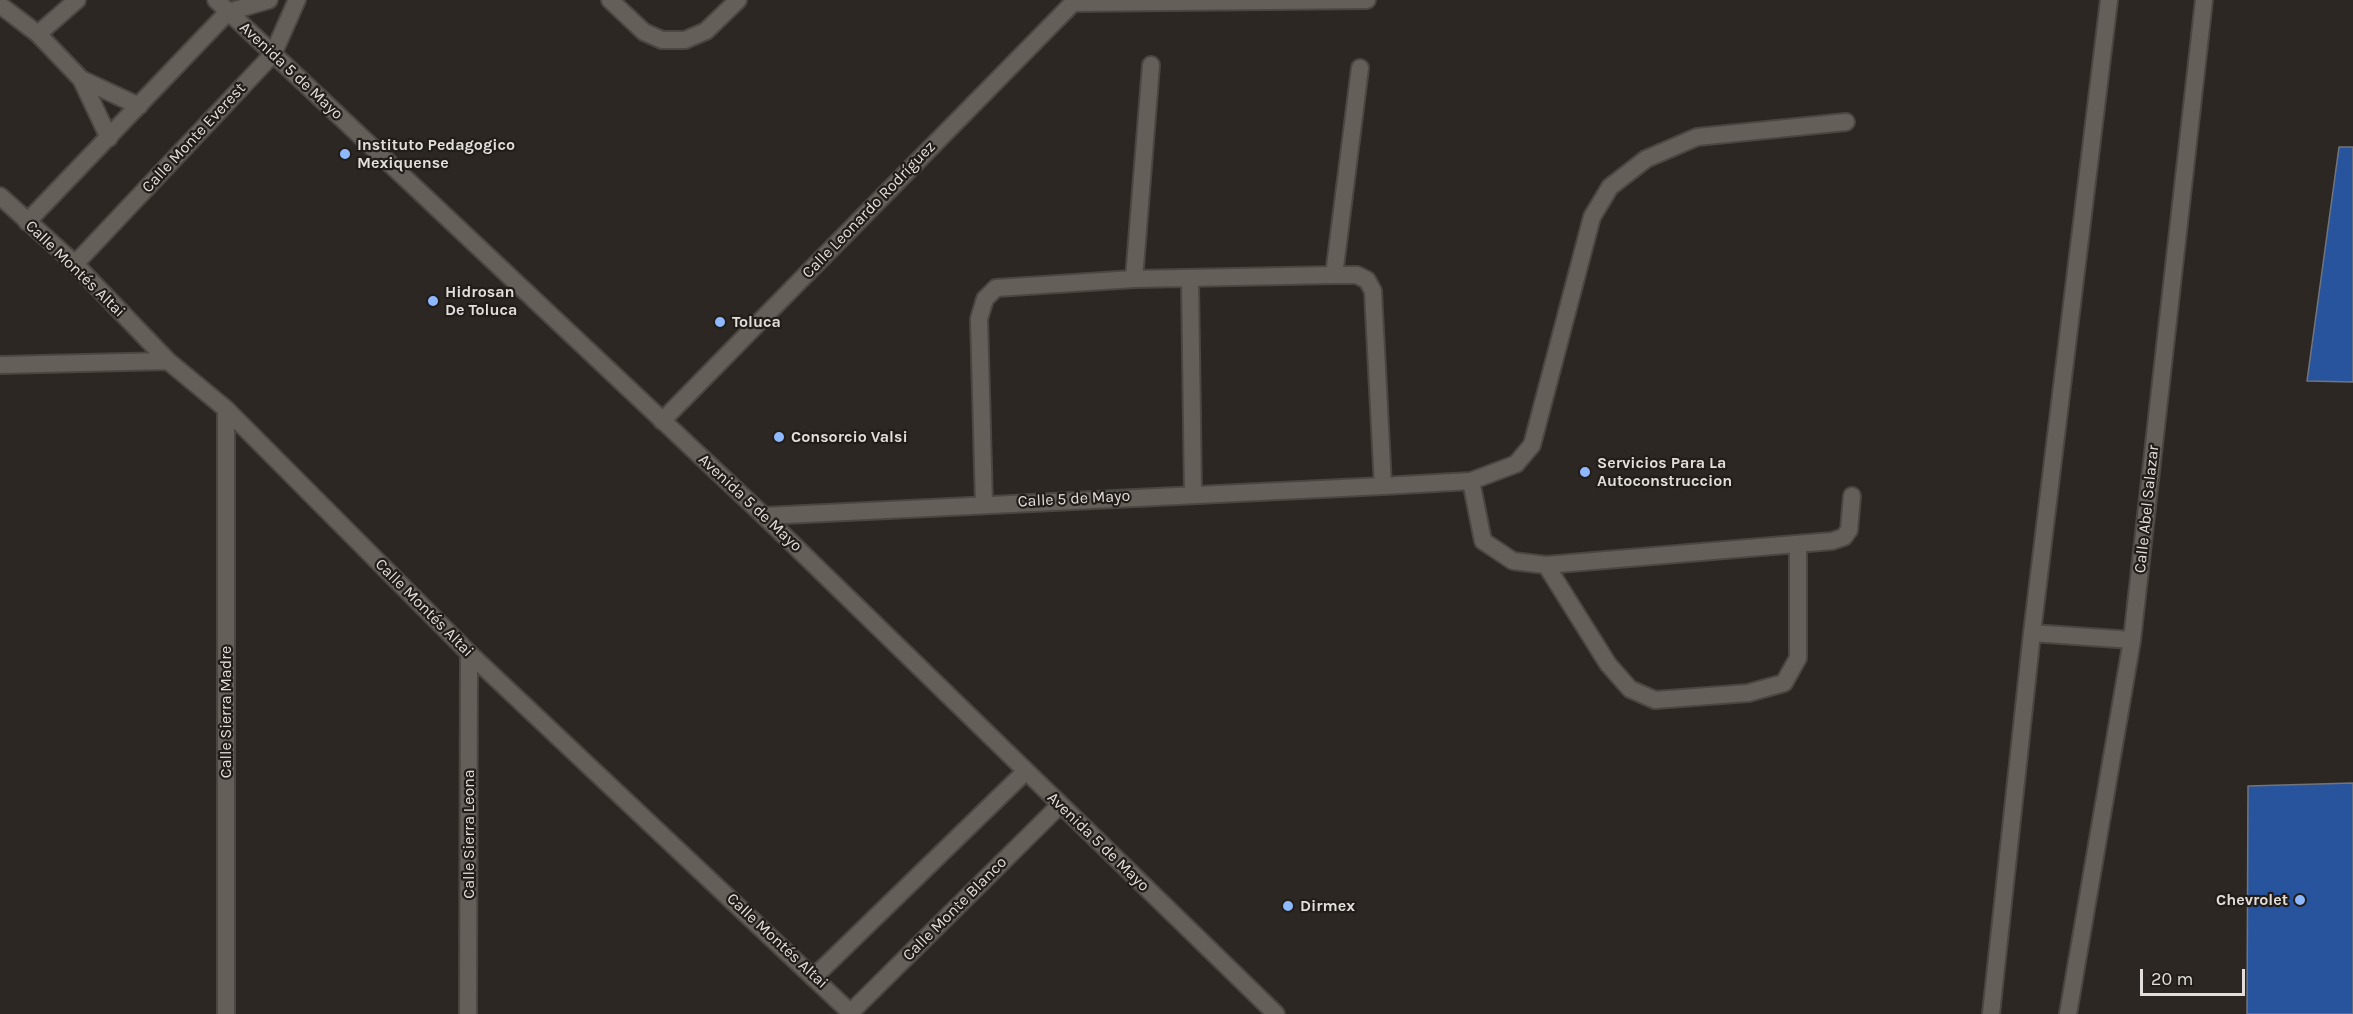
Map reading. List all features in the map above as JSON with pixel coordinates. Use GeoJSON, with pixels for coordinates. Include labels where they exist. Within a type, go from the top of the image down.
{"type":"FeatureCollection","features":[{"type":"Feature","properties":{"kind":"street"},"geometry":{"type":"LineString","coordinates":[[38,34],[76,0]]}},
{"type":"Feature","properties":{"kind":"street"},"geometry":{"type":"LineString","coordinates":[[27,222],[139,106],[222,6],[269,0]]}},
{"type":"Feature","properties":{"kind":"street","name":"Calle Monte Everest"},"geometry":{"type":"LineString","coordinates":[[75,264],[273,54],[297,0]]}},
{"type":"Feature","properties":{"kind":"street"},"geometry":{"type":"LineString","coordinates":[[610,0],[644,32],[662,40],[685,40],[706,31],[738,0]]}},
{"type":"Feature","properties":{"kind":"street"},"geometry":{"type":"LineString","coordinates":[[1074,2],[1367,0]]}},
{"type":"Feature","properties":{"kind":"street"},"geometry":{"type":"LineString","coordinates":[[1991,1014],[2032,633],[2109,0]]}},
{"type":"Feature","properties":{"kind":"street","name":"Calle Abel Salazar"},"geometry":{"type":"LineString","coordinates":[[2068,1014],[2132,640],[2204,0]]}},
{"type":"Feature","properties":{"kind":"street","name":"Calle Leonardo Rodríguez"},"geometry":{"type":"LineString","coordinates":[[662,421],[1074,2]]}},
{"type":"Feature","properties":{"kind":"street"},"geometry":{"type":"LineString","coordinates":[[0,5],[38,34],[81,79],[109,138]]}},
{"type":"Feature","properties":{"kind":"street","name":"Avenida 5 de Mayo"},"geometry":{"type":"LineString","coordinates":[[222,6],[764,516],[1276,1014]]}},
{"type":"Feature","properties":{"kind":"street"},"geometry":{"type":"LineString","coordinates":[[1134,279],[1151,65]]}},
{"type":"Feature","properties":{"kind":"street"},"geometry":{"type":"LineString","coordinates":[[1334,275],[1360,68]]}},
{"type":"Feature","properties":{"kind":"street"},"geometry":{"type":"LineString","coordinates":[[81,79],[139,106]]}},
{"type":"Feature","properties":{"kind":"street","name":"Calle 5 de Mayo"},"geometry":{"type":"LineString","coordinates":[[764,516],[1471,481],[1516,464],[1532,444],[1592,217],[1610,187],[1646,159],[1697,137],[1846,122]]}},
{"type":"Feature","properties":{"kind":"street","name":"Calle Montés Altai"},"geometry":{"type":"LineString","coordinates":[[0,196],[75,264],[168,361],[226,409],[469,653],[852,1013]]}},
{"type":"Feature","properties":{"kind":"street"},"geometry":{"type":"LineString","coordinates":[[984,504],[979,320],[985,299],[996,288],[1012,285],[1134,279],[1190,280],[1334,275],[1357,276],[1367,280],[1373,291],[1383,486]]}},
{"type":"Feature","properties":{"kind":"street"},"geometry":{"type":"LineString","coordinates":[[1190,280],[1193,494]]}},
{"type":"Feature","properties":{"kind":"street"},"geometry":{"type":"LineString","coordinates":[[0,365],[168,361]]}},
{"type":"Feature","properties":{"kind":"street","name":"Calle Sierra Madre"},"geometry":{"type":"LineString","coordinates":[[226,409],[226,1014]]}},
{"type":"Feature","properties":{"kind":"street"},"geometry":{"type":"LineString","coordinates":[[1471,481],[1483,541],[1513,561],[1545,565],[1798,545],[1844,537],[1849,530],[1852,496]]}},
{"type":"Feature","properties":{"kind":"street"},"geometry":{"type":"LineString","coordinates":[[1545,565],[1608,664],[1630,689],[1655,700],[1748,693],[1784,683],[1798,658],[1798,545]]}},
{"type":"Feature","properties":{"kind":"street"},"geometry":{"type":"LineString","coordinates":[[2032,633],[2132,640]]}},
{"type":"Feature","properties":{"kind":"street","name":"Calle Sierra Leona"},"geometry":{"type":"LineString","coordinates":[[468,1014],[469,653]]}},
{"type":"Feature","properties":{"kind":"street"},"geometry":{"type":"LineString","coordinates":[[815,976],[1025,772]]}},
{"type":"Feature","properties":{"kind":"street","name":"Calle Monte Blanco"},"geometry":{"type":"LineString","coordinates":[[852,1013],[1060,805]]}},
{"type":"Feature","properties":{"kind":"building"},"geometry":{"type":"Polygon","coordinates":[[[2339,147],[2353,147],[2353,382],[2307,381],[2339,147]]]}},
{"type":"Feature","properties":{"kind":"building","name":"Chevrolet"},"geometry":{"type":"Polygon","coordinates":[[[2353,783],[2353,1014],[2247,1014],[2248,786],[2353,783]]]}},
{"type":"Feature","properties":{"kind":"place","name":"Instituto Pedagogico Mexiquense"},"geometry":{"type":"Point","coordinates":[345,154]}},
{"type":"Feature","properties":{"kind":"place","name":"Hidrosan De Toluca"},"geometry":{"type":"Point","coordinates":[433,301]}},
{"type":"Feature","properties":{"kind":"place","name":"Toluca"},"geometry":{"type":"Point","coordinates":[720,322]}},
{"type":"Feature","properties":{"kind":"place","name":"Consorcio Valsi"},"geometry":{"type":"Point","coordinates":[779,437]}},
{"type":"Feature","properties":{"kind":"place","name":"Servicios Para La Autoconstruccion"},"geometry":{"type":"Point","coordinates":[1585,472]}},
{"type":"Feature","properties":{"kind":"place","name":"Chevrolet"},"geometry":{"type":"Point","coordinates":[2300,900]}},
{"type":"Feature","properties":{"kind":"place","name":"Dirmex"},"geometry":{"type":"Point","coordinates":[1288,906]}}]}
